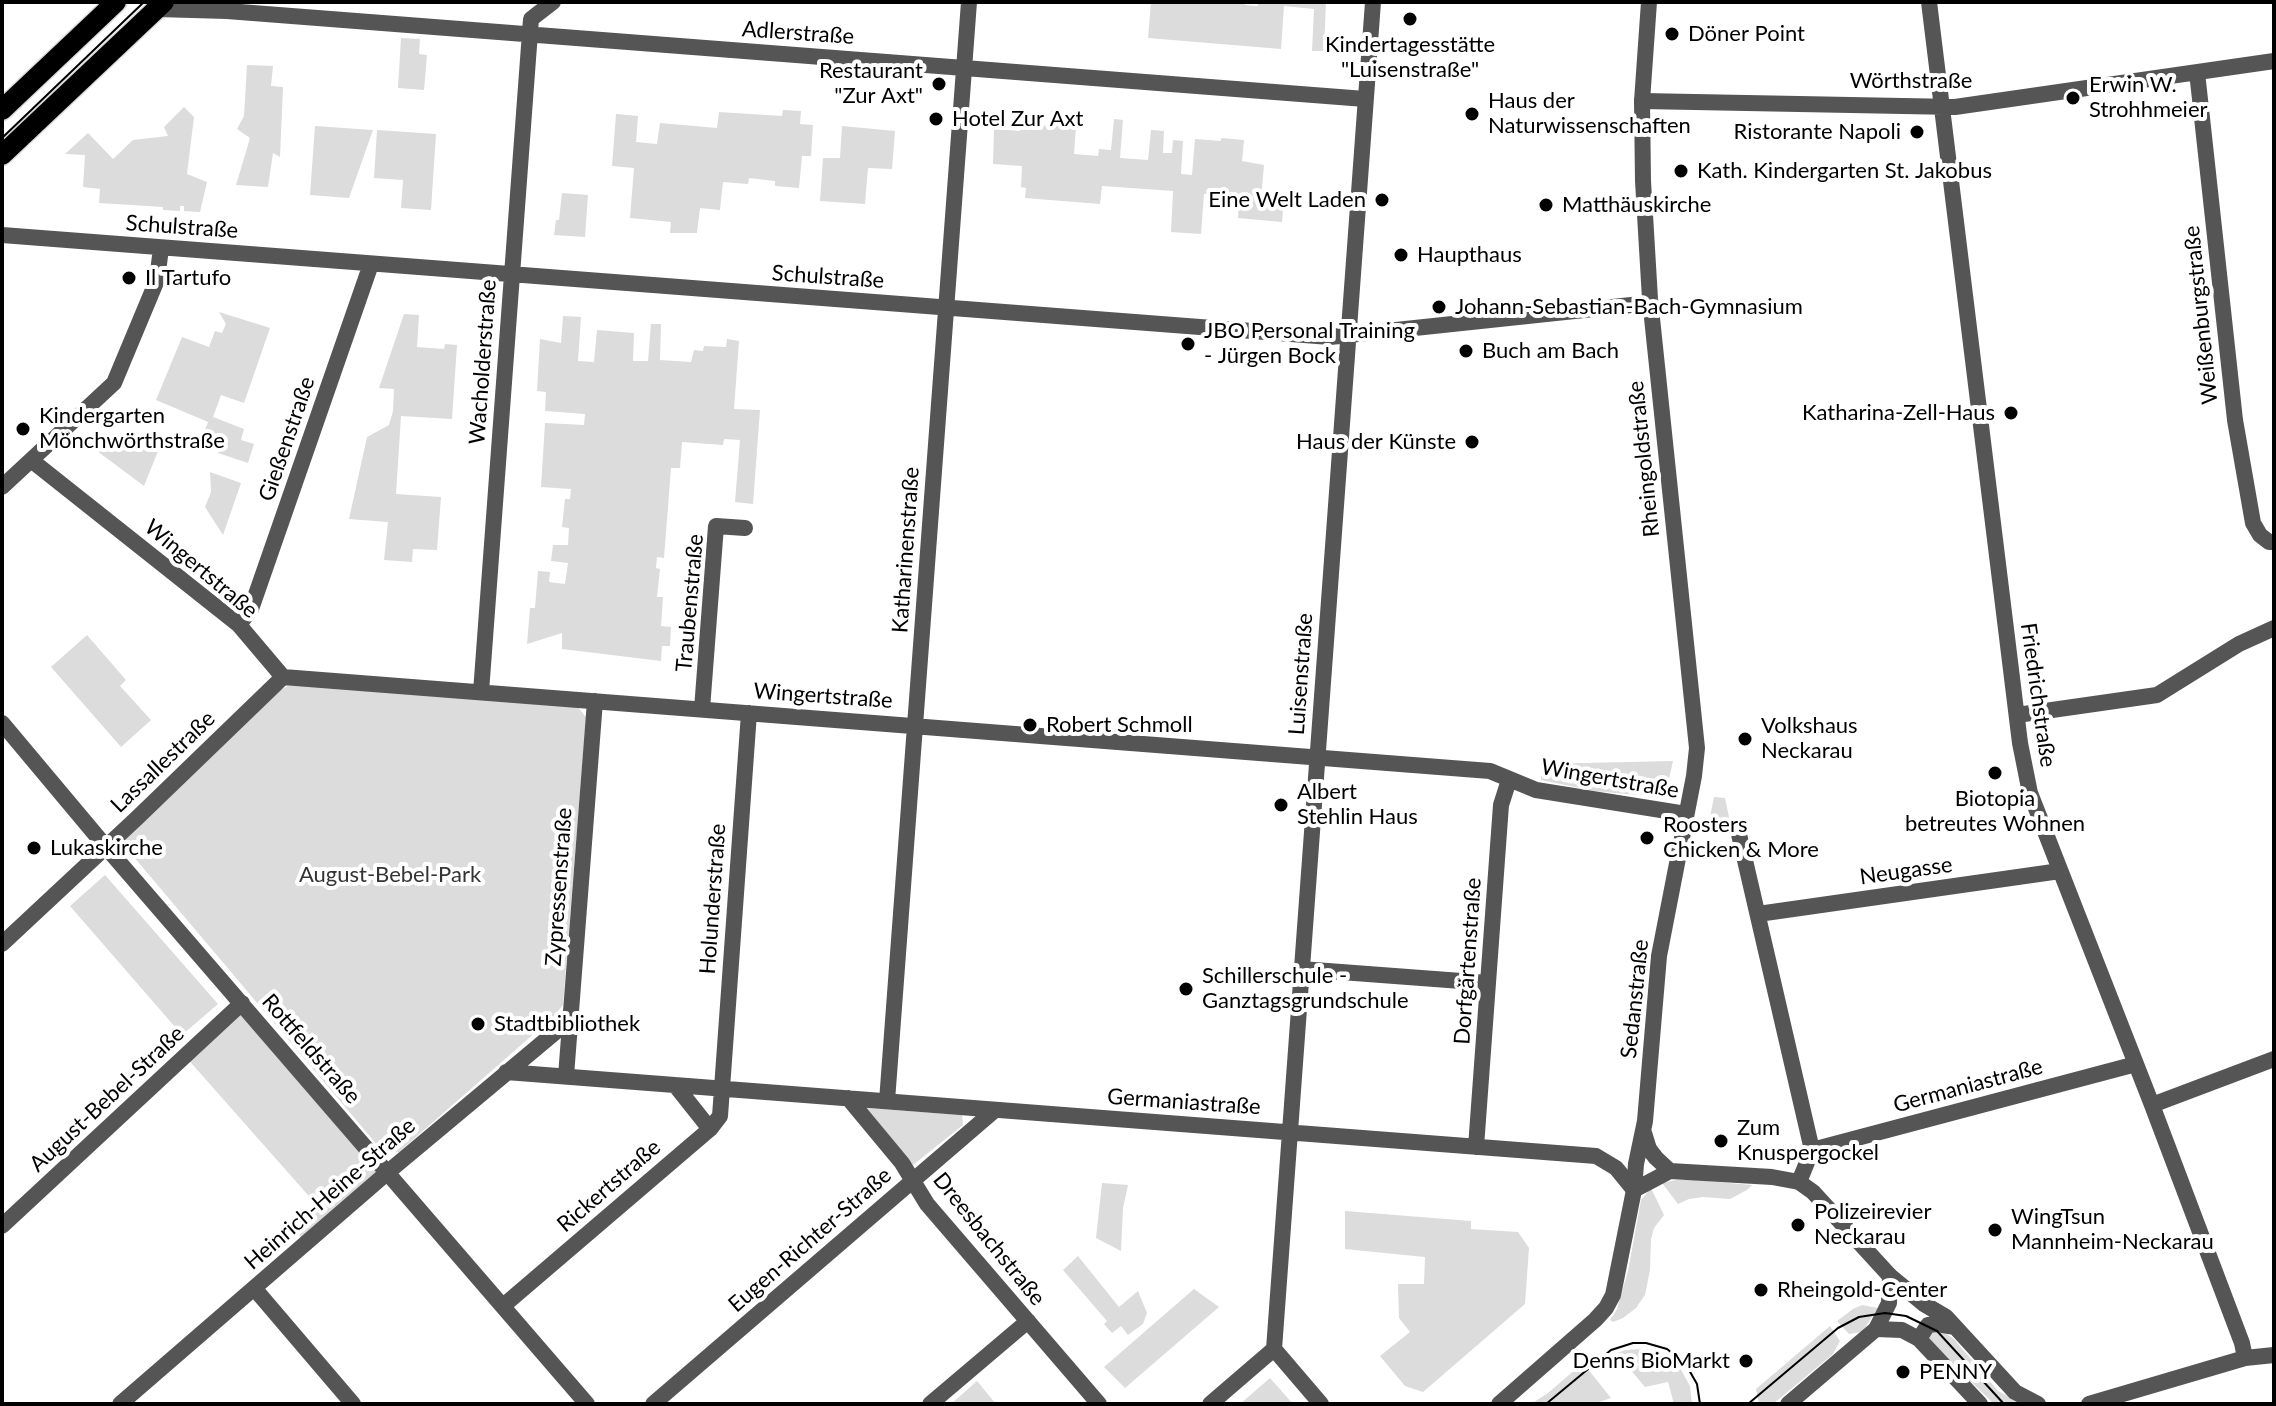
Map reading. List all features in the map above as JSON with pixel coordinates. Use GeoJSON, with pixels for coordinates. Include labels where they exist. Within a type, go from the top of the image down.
{"type":"FeatureCollection","features":[{"type":"Feature","properties":{"kind":"main road"},"geometry":{"type":"LineString","coordinates":[[2,110],[116,2]]}},
{"type":"Feature","properties":{"kind":"main road"},"geometry":{"type":"LineString","coordinates":[[2,155],[161,6]]}},
{"type":"Feature","properties":{"kind":"street"},"geometry":{"type":"LineString","coordinates":[[530,34],[531,19],[553,2]]}},
{"type":"Feature","properties":{"kind":"street","name":"Katharinenstraße"},"geometry":{"type":"LineString","coordinates":[[887,1101],[969,2]]}},
{"type":"Feature","properties":{"kind":"street","name":"Luisenstraße"},"geometry":{"type":"LineString","coordinates":[[1274,1349],[1373,2]]}},
{"type":"Feature","properties":{"kind":"street","name":"Rheingoldstraße"},"geometry":{"type":"LineString","coordinates":[[1649,2],[1642,101],[1650,303],[1697,741],[1686,814]]}},
{"type":"Feature","properties":{"kind":"street","name":"Friedrichstraße"},"geometry":{"type":"LineString","coordinates":[[1929,2],[2017,715],[2030,793],[2152,1105],[2245,1358]]}},
{"type":"Feature","properties":{"kind":"street","name":"Adlerstraße"},"geometry":{"type":"LineString","coordinates":[[161,6],[225,7],[1365,99]]}},
{"type":"Feature","properties":{"kind":"street","name":"Wacholderstraße"},"geometry":{"type":"LineString","coordinates":[[481,692],[530,34]]}},
{"type":"Feature","properties":{"kind":"street","name":"Wörthstraße"},"geometry":{"type":"LineString","coordinates":[[1642,101],[1955,107],[2274,61]]}},
{"type":"Feature","properties":{"kind":"street","name":"Weißenburgstraße"},"geometry":{"type":"LineString","coordinates":[[2197,72],[2235,420],[2253,523],[2260,535],[2274,542]]}},
{"type":"Feature","properties":{"kind":"street","name":"Schulstraße"},"geometry":{"type":"LineString","coordinates":[[2,235],[1330,337],[1650,303]]}},
{"type":"Feature","properties":{"kind":"street"},"geometry":{"type":"LineString","coordinates":[[2,487],[114,383],[157,280],[161,248]]}},
{"type":"Feature","properties":{"kind":"street","name":"Gießenstraße"},"geometry":{"type":"LineString","coordinates":[[239,625],[251,609],[371,264]]}},
{"type":"Feature","properties":{"kind":"street","name":"Wingertstraße"},"geometry":{"type":"LineString","coordinates":[[31,460],[239,625],[283,677],[1490,771],[1536,790],[1686,814]]}},
{"type":"Feature","properties":{"kind":"street","name":"Traubenstraße"},"geometry":{"type":"LineString","coordinates":[[702,709],[716,526],[745,528]]}},
{"type":"Feature","properties":{"kind":"street"},"geometry":{"type":"LineString","coordinates":[[2017,715],[2157,695],[2239,644],[2274,628]]}},
{"type":"Feature","properties":{"kind":"street","name":"Lassallestraße"},"geometry":{"type":"LineString","coordinates":[[2,944],[283,677]]}},
{"type":"Feature","properties":{"kind":"street","name":"Zypressenstraße"},"geometry":{"type":"LineString","coordinates":[[566,1076],[595,701]]}},
{"type":"Feature","properties":{"kind":"street","name":"Holunderstraße"},"geometry":{"type":"LineString","coordinates":[[721,1088],[749,713]]}},
{"type":"Feature","properties":{"kind":"street","name":"Rottfeldstraße"},"geometry":{"type":"LineString","coordinates":[[2,723],[587,1404]]}},
{"type":"Feature","properties":{"kind":"street","name":"Dorfgärtenstraße"},"geometry":{"type":"LineString","coordinates":[[1476,1147],[1501,805],[1509,780]]}},
{"type":"Feature","properties":{"kind":"street","name":"Sedanstraße"},"geometry":{"type":"LineString","coordinates":[[1499,1404],[1606,1308],[1615,1289],[1643,1131],[1659,956],[1686,814]]}},
{"type":"Feature","properties":{"kind":"street"},"geometry":{"type":"LineString","coordinates":[[1738,830],[1812,1150],[1799,1182]]}},
{"type":"Feature","properties":{"kind":"street","name":"Neugasse"},"geometry":{"type":"LineString","coordinates":[[1758,914],[2060,871]]}},
{"type":"Feature","properties":{"kind":"street"},"geometry":{"type":"LineString","coordinates":[[1301,969],[1488,983]]}},
{"type":"Feature","properties":{"kind":"street","name":"August-Bebel-Straße"},"geometry":{"type":"LineString","coordinates":[[2,1226],[242,1003]]}},
{"type":"Feature","properties":{"kind":"street","name":"Heinrich-Heine-Straße"},"geometry":{"type":"LineString","coordinates":[[120,1404],[388,1172],[571,1019]]}},
{"type":"Feature","properties":{"kind":"street"},"geometry":{"type":"LineString","coordinates":[[2152,1105],[2274,1059]]}},
{"type":"Feature","properties":{"kind":"street","name":"Germaniastraße"},"geometry":{"type":"LineString","coordinates":[[1812,1150],[2136,1064]]}},
{"type":"Feature","properties":{"kind":"street","name":"Germaniastraße"},"geometry":{"type":"LineString","coordinates":[[506,1072],[1596,1156],[1616,1168],[1634,1190]]}},
{"type":"Feature","properties":{"kind":"street"},"geometry":{"type":"LineString","coordinates":[[675,1085],[710,1129],[720,1116],[721,1088]]}},
{"type":"Feature","properties":{"kind":"street","name":"Dreesbachstraße"},"geometry":{"type":"LineString","coordinates":[[848,1098],[902,1163],[927,1204],[1099,1404]]}},
{"type":"Feature","properties":{"kind":"street","name":"Eugen-Richter-Straße"},"geometry":{"type":"LineString","coordinates":[[653,1404],[995,1110]]}},
{"type":"Feature","properties":{"kind":"street","name":"Rickertstraße"},"geometry":{"type":"LineString","coordinates":[[503,1306],[710,1129]]}},
{"type":"Feature","properties":{"kind":"street"},"geometry":{"type":"LineString","coordinates":[[1643,1131],[1649,1149],[1670,1171]]}},
{"type":"Feature","properties":{"kind":"street"},"geometry":{"type":"LineString","coordinates":[[1634,1190],[1670,1171],[1772,1177],[1799,1182],[1813,1192],[1890,1276],[1924,1304],[1946,1317],[2015,1392],[2038,1404]]}},
{"type":"Feature","properties":{"kind":"street"},"geometry":{"type":"LineString","coordinates":[[1788,1404],[1876,1329],[1889,1303],[1890,1276]]}},
{"type":"Feature","properties":{"kind":"street"},"geometry":{"type":"LineString","coordinates":[[254,1288],[353,1404]]}},
{"type":"Feature","properties":{"kind":"street"},"geometry":{"type":"LineString","coordinates":[[930,1404],[1028,1321]]}},
{"type":"Feature","properties":{"kind":"street"},"geometry":{"type":"LineString","coordinates":[[1919,1339],[1928,1325],[1956,1327]]}},
{"type":"Feature","properties":{"kind":"street"},"geometry":{"type":"LineString","coordinates":[[1876,1329],[1902,1330],[1919,1339],[1980,1404]]}},
{"type":"Feature","properties":{"kind":"street"},"geometry":{"type":"LineString","coordinates":[[1210,1404],[1274,1349],[1321,1404]]}},
{"type":"Feature","properties":{"kind":"street"},"geometry":{"type":"LineString","coordinates":[[2089,1404],[2245,1358],[2274,1355]]}},
{"type":"Feature","properties":{"kind":"green space"},"geometry":{"type":"Polygon","coordinates":[[[1151,2],[1245,2],[1245,5],[1258,6],[1258,2],[1326,2],[1324,51],[1312,51],[1314,9],[1284,6],[1281,49],[1148,38],[1151,2]]]}},
{"type":"Feature","properties":{"kind":"green space"},"geometry":{"type":"Polygon","coordinates":[[[401,38],[420,39],[419,54],[427,55],[424,90],[398,88],[401,38]]]}},
{"type":"Feature","properties":{"kind":"green space"},"geometry":{"type":"Polygon","coordinates":[[[247,65],[273,66],[271,86],[283,87],[280,157],[273,153],[268,187],[236,185],[250,138],[237,129],[244,116],[247,65]]]}},
{"type":"Feature","properties":{"kind":"green space"},"geometry":{"type":"Polygon","coordinates":[[[184,107],[194,117],[187,174],[207,182],[200,212],[184,211],[184,206],[180,206],[180,211],[99,203],[100,189],[83,187],[85,155],[65,154],[88,133],[113,159],[133,140],[168,136],[164,127],[184,107]]]}},
{"type":"Feature","properties":{"kind":"green space"},"geometry":{"type":"Polygon","coordinates":[[[783,110],[801,111],[800,124],[813,125],[811,156],[802,156],[799,188],[775,186],[775,181],[749,178],[748,184],[723,182],[720,210],[700,208],[697,233],[670,233],[671,222],[630,218],[634,168],[612,166],[616,114],[638,116],[636,142],[657,144],[660,123],[717,128],[719,112],[782,116],[783,110]]]}},
{"type":"Feature","properties":{"kind":"green space"},"geometry":{"type":"Polygon","coordinates":[[[1051,111],[1077,113],[1074,154],[1098,156],[1099,149],[1111,150],[1114,119],[1123,120],[1120,158],[1148,160],[1151,130],[1164,131],[1163,153],[1172,153],[1173,140],[1183,141],[1181,174],[1192,175],[1195,139],[1244,140],[1242,161],[1264,165],[1261,198],[1284,200],[1282,222],[1238,218],[1239,197],[1204,194],[1201,234],[1171,232],[1173,191],[1102,186],[1100,204],[1025,198],[1026,188],[1021,187],[1022,166],[993,164],[994,129],[1020,131],[1021,124],[1049,126],[1051,111]]]}},
{"type":"Feature","properties":{"kind":"green space"},"geometry":{"type":"Polygon","coordinates":[[[315,126],[373,130],[349,198],[310,195],[315,126]]]}},
{"type":"Feature","properties":{"kind":"green space"},"geometry":{"type":"Polygon","coordinates":[[[842,126],[895,131],[892,169],[868,168],[865,204],[820,201],[823,158],[840,158],[842,126]]]}},
{"type":"Feature","properties":{"kind":"green space"},"geometry":{"type":"Polygon","coordinates":[[[377,130],[436,134],[431,210],[401,208],[403,180],[374,178],[377,130]]]}},
{"type":"Feature","properties":{"kind":"green space"},"geometry":{"type":"Polygon","coordinates":[[[562,193],[588,195],[585,237],[554,235],[562,193]]]}},
{"type":"Feature","properties":{"kind":"green space"},"geometry":{"type":"Polygon","coordinates":[[[219,312],[270,328],[244,403],[221,395],[213,417],[244,429],[241,440],[254,444],[248,463],[218,453],[219,448],[201,440],[208,422],[156,400],[182,337],[209,347],[215,331],[222,333],[226,324],[219,312]]]}},
{"type":"Feature","properties":{"kind":"green space"},"geometry":{"type":"Polygon","coordinates":[[[404,314],[419,315],[417,347],[444,349],[445,344],[457,345],[452,419],[401,416],[396,494],[441,497],[437,550],[413,549],[412,562],[384,560],[388,522],[349,519],[367,437],[389,425],[393,411],[394,389],[379,388],[404,314]]]}},
{"type":"Feature","properties":{"kind":"green space"},"geometry":{"type":"Polygon","coordinates":[[[563,316],[581,317],[578,361],[594,362],[597,330],[634,333],[633,361],[648,361],[651,324],[661,324],[660,360],[691,362],[694,350],[703,351],[704,346],[726,347],[727,339],[739,341],[734,409],[760,410],[753,504],[735,502],[740,440],[724,439],[723,445],[682,442],[680,468],[671,468],[664,558],[657,557],[656,568],[660,569],[657,597],[663,597],[661,626],[671,627],[670,646],[662,646],[661,661],[562,649],[562,633],[527,644],[530,608],[535,608],[538,571],[550,572],[549,582],[565,584],[568,563],[551,561],[553,545],[568,545],[569,528],[562,527],[565,499],[570,499],[571,489],[541,487],[545,423],[584,425],[585,414],[545,411],[546,392],[537,391],[540,339],[561,343],[563,316]]]}},
{"type":"Feature","properties":{"kind":"green space"},"geometry":{"type":"Polygon","coordinates":[[[129,431],[161,444],[144,486],[97,451],[104,443],[122,450],[129,431]]]}},
{"type":"Feature","properties":{"kind":"green space"},"geometry":{"type":"Polygon","coordinates":[[[210,472],[241,483],[223,535],[205,507],[211,492],[210,472]]]}},
{"type":"Feature","properties":{"kind":"green space"},"geometry":{"type":"Polygon","coordinates":[[[87,635],[126,680],[120,686],[151,720],[121,747],[51,667],[87,635]]]}},
{"type":"Feature","properties":{"kind":"green space","name":"August-Bebel-Park"},"geometry":{"type":"Polygon","coordinates":[[[293,683],[576,705],[586,717],[563,1005],[399,1152],[384,1153],[122,843],[279,691],[293,683]]]}},
{"type":"Feature","properties":{"kind":"green space"},"geometry":{"type":"Polygon","coordinates":[[[1673,761],[1666,793],[1660,797],[1594,791],[1541,780],[1541,764],[1673,761]]]}},
{"type":"Feature","properties":{"kind":"green space"},"geometry":{"type":"Polygon","coordinates":[[[1714,797],[1725,798],[1730,822],[1708,827],[1714,797]]]}},
{"type":"Feature","properties":{"kind":"green space"},"geometry":{"type":"Polygon","coordinates":[[[105,875],[218,1004],[182,1035],[70,906],[105,875]]]}},
{"type":"Feature","properties":{"kind":"green space"},"geometry":{"type":"Polygon","coordinates":[[[242,1003],[388,1172],[306,1243],[290,1225],[315,1203],[185,1056],[242,1003]]]}},
{"type":"Feature","properties":{"kind":"green space"},"geometry":{"type":"Polygon","coordinates":[[[866,1108],[962,1115],[963,1125],[913,1165],[866,1108]]]}},
{"type":"Feature","properties":{"kind":"green space"},"geometry":{"type":"Polygon","coordinates":[[[1676,1180],[1752,1185],[1730,1199],[1703,1197],[1678,1204],[1662,1183],[1676,1180]]]}},
{"type":"Feature","properties":{"kind":"green space"},"geometry":{"type":"Polygon","coordinates":[[[1102,1183],[1128,1185],[1123,1208],[1121,1251],[1096,1238],[1102,1183]]]}},
{"type":"Feature","properties":{"kind":"green space"},"geometry":{"type":"Polygon","coordinates":[[[1651,1188],[1664,1215],[1654,1228],[1651,1239],[1645,1295],[1636,1308],[1613,1322],[1610,1320],[1617,1309],[1628,1271],[1641,1200],[1651,1188]]]}},
{"type":"Feature","properties":{"kind":"green space"},"geometry":{"type":"Polygon","coordinates":[[[1345,1211],[1471,1221],[1471,1229],[1518,1232],[1529,1248],[1525,1304],[1423,1392],[1405,1386],[1380,1356],[1410,1332],[1399,1318],[1398,1284],[1424,1284],[1425,1257],[1345,1249],[1345,1211]]]}},
{"type":"Feature","properties":{"kind":"green space"},"geometry":{"type":"Polygon","coordinates":[[[1078,1256],[1119,1307],[1138,1291],[1147,1313],[1143,1324],[1128,1335],[1121,1326],[1112,1333],[1104,1324],[1107,1321],[1063,1270],[1078,1256]]]}},
{"type":"Feature","properties":{"kind":"green space"},"geometry":{"type":"Polygon","coordinates":[[[1194,1289],[1219,1307],[1125,1388],[1104,1367],[1194,1289]]]}},
{"type":"Feature","properties":{"kind":"green space"},"geometry":{"type":"Polygon","coordinates":[[[1862,1305],[1878,1308],[1862,1332],[1849,1334],[1837,1321],[1862,1305]]]}},
{"type":"Feature","properties":{"kind":"green space"},"geometry":{"type":"Polygon","coordinates":[[[1830,1326],[1840,1341],[1833,1354],[1773,1404],[1759,1404],[1756,1389],[1830,1326]]]}},
{"type":"Feature","properties":{"kind":"green space"},"geometry":{"type":"Polygon","coordinates":[[[1928,1331],[1945,1333],[1954,1339],[1998,1391],[2024,1404],[1994,1404],[1928,1340],[1928,1331]]]}},
{"type":"Feature","properties":{"kind":"green space"},"geometry":{"type":"Polygon","coordinates":[[[1642,1349],[1661,1353],[1680,1368],[1690,1386],[1692,1404],[1674,1404],[1668,1382],[1645,1387],[1629,1368],[1611,1355],[1642,1349]]]}},
{"type":"Feature","properties":{"kind":"green space"},"geometry":{"type":"Polygon","coordinates":[[[1583,1363],[1611,1398],[1593,1404],[1531,1404],[1548,1393],[1583,1363]]]}},
{"type":"Feature","properties":{"kind":"green space"},"geometry":{"type":"Polygon","coordinates":[[[1270,1378],[1293,1404],[1240,1404],[1270,1378]]]}},
{"type":"Feature","properties":{"kind":"green space"},"geometry":{"type":"Polygon","coordinates":[[[977,1381],[996,1404],[951,1404],[977,1381]]]}},
{"type":"Feature","properties":{"kind":"tram line"},"geometry":{"type":"LineString","coordinates":[[2,138],[144,2]]}},
{"type":"Feature","properties":{"kind":"tram line"},"geometry":{"type":"LineString","coordinates":[[1748,1404],[1838,1328],[1859,1317],[1885,1313],[1906,1316],[1937,1331],[2004,1404]]}},
{"type":"Feature","properties":{"kind":"tram line"},"geometry":{"type":"LineString","coordinates":[[1546,1404],[1611,1350],[1633,1343],[1667,1349],[1685,1363],[1697,1384],[1700,1404]]}},
{"type":"Feature","properties":{"kind":"place","name":"Kindertagesstätte \"Luisenstraße\""},"geometry":{"type":"Point","coordinates":[1410,19]}},
{"type":"Feature","properties":{"kind":"place","name":"Döner Point"},"geometry":{"type":"Point","coordinates":[1672,34]}},
{"type":"Feature","properties":{"kind":"place","name":"Restaurant \"Zur Axt\""},"geometry":{"type":"Point","coordinates":[939,84]}},
{"type":"Feature","properties":{"kind":"place","name":"Erwin W. Strohhmeier"},"geometry":{"type":"Point","coordinates":[2073,98]}},
{"type":"Feature","properties":{"kind":"place","name":"Haus der Naturwissenschaften"},"geometry":{"type":"Point","coordinates":[1472,114]}},
{"type":"Feature","properties":{"kind":"place","name":"Hotel Zur Axt"},"geometry":{"type":"Point","coordinates":[936,119]}},
{"type":"Feature","properties":{"kind":"place","name":"Ristorante Napoli"},"geometry":{"type":"Point","coordinates":[1917,132]}},
{"type":"Feature","properties":{"kind":"place","name":"Kath. Kindergarten St. Jakobus"},"geometry":{"type":"Point","coordinates":[1681,171]}},
{"type":"Feature","properties":{"kind":"place","name":"Eine Welt Laden"},"geometry":{"type":"Point","coordinates":[1382,200]}},
{"type":"Feature","properties":{"kind":"place","name":"Matthäuskirche"},"geometry":{"type":"Point","coordinates":[1546,205]}},
{"type":"Feature","properties":{"kind":"place","name":"Haupthaus"},"geometry":{"type":"Point","coordinates":[1401,255]}},
{"type":"Feature","properties":{"kind":"place","name":"Il Tartufo"},"geometry":{"type":"Point","coordinates":[129,278]}},
{"type":"Feature","properties":{"kind":"place","name":"Johann-Sebastian-Bach-Gymnasium"},"geometry":{"type":"Point","coordinates":[1439,307]}},
{"type":"Feature","properties":{"kind":"place","name":"JBO Personal Training - Jürgen Bock"},"geometry":{"type":"Point","coordinates":[1188,344]}},
{"type":"Feature","properties":{"kind":"place","name":"Buch am Bach"},"geometry":{"type":"Point","coordinates":[1466,351]}},
{"type":"Feature","properties":{"kind":"place","name":"Katharina-Zell-Haus"},"geometry":{"type":"Point","coordinates":[2011,413]}},
{"type":"Feature","properties":{"kind":"place","name":"Kindergarten Mönchwörthstraße"},"geometry":{"type":"Point","coordinates":[23,429]}},
{"type":"Feature","properties":{"kind":"place","name":"Haus der Künste"},"geometry":{"type":"Point","coordinates":[1472,442]}},
{"type":"Feature","properties":{"kind":"place","name":"Robert Schmoll"},"geometry":{"type":"Point","coordinates":[1030,725]}},
{"type":"Feature","properties":{"kind":"place","name":"Volkshaus Neckarau"},"geometry":{"type":"Point","coordinates":[1745,739]}},
{"type":"Feature","properties":{"kind":"place","name":"Biotopia betreutes Wohnen"},"geometry":{"type":"Point","coordinates":[1995,773]}},
{"type":"Feature","properties":{"kind":"place","name":"Albert Stehlin Haus"},"geometry":{"type":"Point","coordinates":[1281,805]}},
{"type":"Feature","properties":{"kind":"place","name":"Roosters Chicken & More"},"geometry":{"type":"Point","coordinates":[1647,838]}},
{"type":"Feature","properties":{"kind":"place","name":"Lukaskirche"},"geometry":{"type":"Point","coordinates":[34,848]}},
{"type":"Feature","properties":{"kind":"place","name":"Schillerschule - Ganztagsgrundschule"},"geometry":{"type":"Point","coordinates":[1186,989]}},
{"type":"Feature","properties":{"kind":"place","name":"Stadtbibliothek"},"geometry":{"type":"Point","coordinates":[478,1024]}},
{"type":"Feature","properties":{"kind":"place","name":"Zum Knuspergockel"},"geometry":{"type":"Point","coordinates":[1721,1141]}},
{"type":"Feature","properties":{"kind":"place","name":"Polizeirevier Neckarau"},"geometry":{"type":"Point","coordinates":[1798,1225]}},
{"type":"Feature","properties":{"kind":"place","name":"WingTsun Mannheim-Neckarau"},"geometry":{"type":"Point","coordinates":[1995,1230]}},
{"type":"Feature","properties":{"kind":"place","name":"Rheingold-Center"},"geometry":{"type":"Point","coordinates":[1761,1290]}},
{"type":"Feature","properties":{"kind":"place","name":"Denns BioMarkt"},"geometry":{"type":"Point","coordinates":[1746,1361]}},
{"type":"Feature","properties":{"kind":"place","name":"PENNY"},"geometry":{"type":"Point","coordinates":[1903,1372]}}]}
